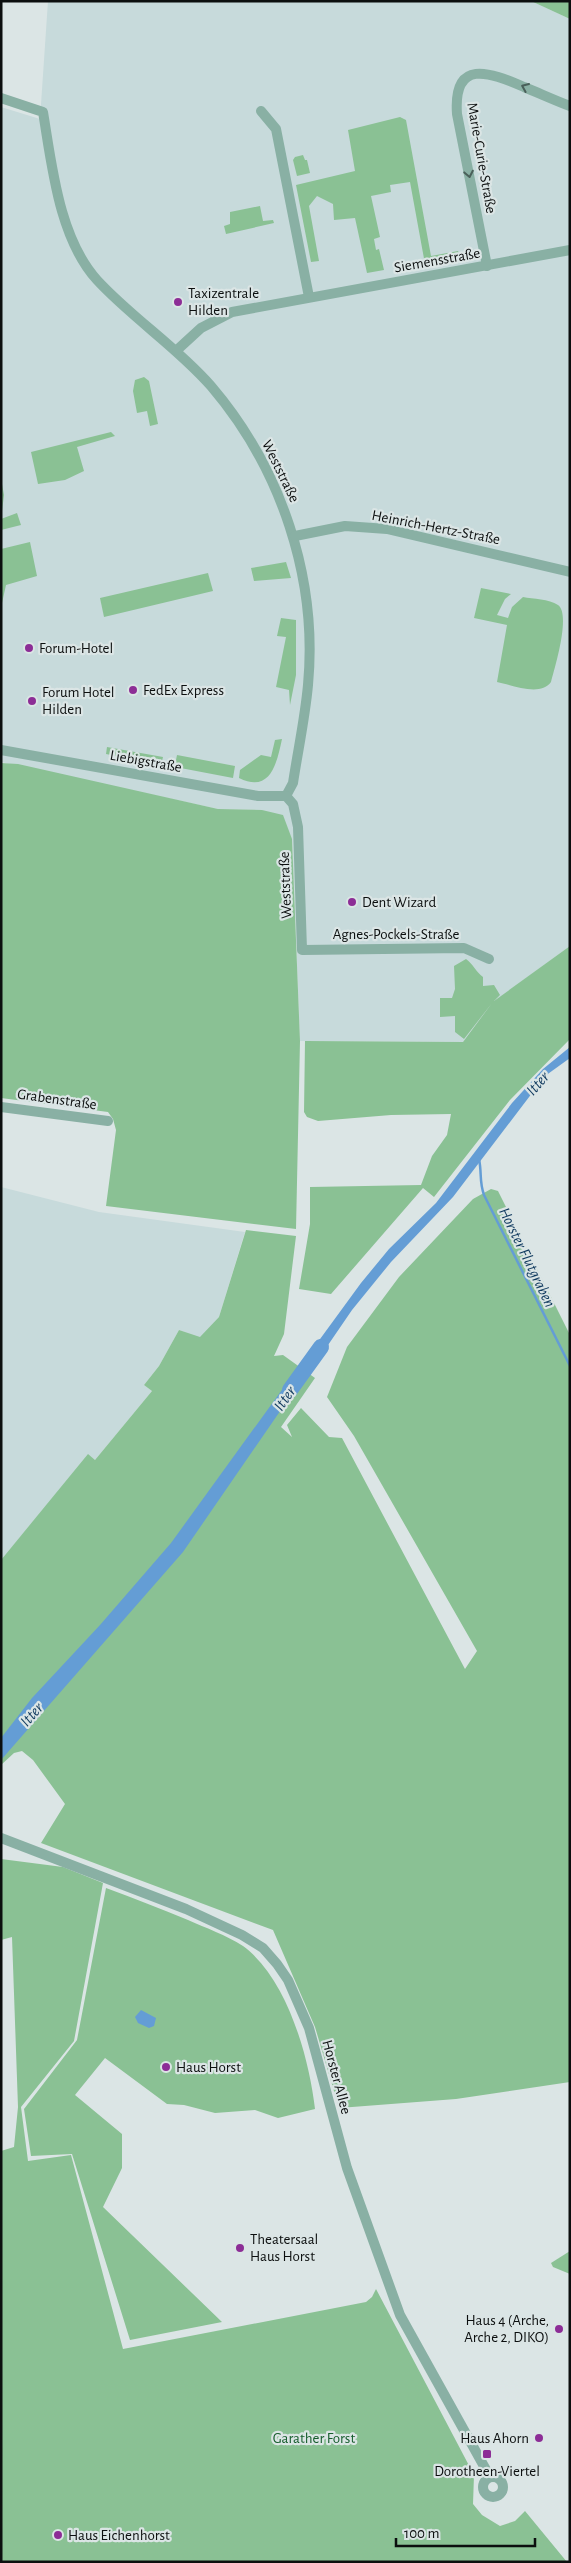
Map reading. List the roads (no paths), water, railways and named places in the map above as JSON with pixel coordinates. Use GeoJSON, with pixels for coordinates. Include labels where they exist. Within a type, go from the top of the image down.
{"type":"FeatureCollection","features":[{"type":"Feature","properties":{"kind":"street","name":"Marie-Curie-Straße"},"geometry":{"type":"LineString","coordinates":[[487,266],[457,114],[458,89],[464,80],[474,74],[493,74],[570,106]]}},
{"type":"Feature","properties":{"kind":"street","name":"Weststraße"},"geometry":{"type":"LineString","coordinates":[[1,98],[42,112],[59,205],[77,248],[96,278],[177,350],[212,387],[250,440],[274,488],[294,536],[309,609],[308,685],[293,783],[286,796],[293,804],[298,827],[302,950]]}},
{"type":"Feature","properties":{"kind":"street"},"geometry":{"type":"LineString","coordinates":[[261,110],[276,129],[309,297]]}},
{"type":"Feature","properties":{"kind":"street","name":"Siemensstraße"},"geometry":{"type":"LineString","coordinates":[[177,350],[201,328],[232,312],[570,250]]}},
{"type":"Feature","properties":{"kind":"street","name":"Heinrich-Hertz-Straße"},"geometry":{"type":"LineString","coordinates":[[294,536],[345,526],[388,529],[570,572]]}},
{"type":"Feature","properties":{"kind":"street","name":"Liebigstraße"},"geometry":{"type":"LineString","coordinates":[[1,750],[258,796],[286,796]]}},
{"type":"Feature","properties":{"kind":"street","name":"Agnes-Pockels-Straße"},"geometry":{"type":"LineString","coordinates":[[302,950],[464,948],[489,959]]}},
{"type":"Feature","properties":{"kind":"street","name":"Grabenstraße"},"geometry":{"type":"LineString","coordinates":[[1,1107],[108,1121]]}},
{"type":"Feature","properties":{"kind":"street","name":"Horster Allee"},"geometry":{"type":"LineString","coordinates":[[1,1838],[186,1909],[242,1935],[263,1948],[277,1964],[288,1980],[308,2028],[347,2168],[400,2315],[490,2477]]}},
{"type":"Feature","properties":{"kind":"water"},"geometry":{"type":"Polygon","coordinates":[[[570,1047],[570,1058],[545,1076],[453,1197],[391,1262],[352,1310],[313,1367],[304,1361],[361,1283],[389,1249],[436,1203],[512,1103],[543,1069],[570,1047]]]}},
{"type":"Feature","properties":{"kind":"water"},"geometry":{"type":"Polygon","coordinates":[[[297,1369],[305,1375],[183,1552],[1,1760],[1,1738],[32,1698],[100,1625],[171,1543],[297,1369]]]}},
{"type":"Feature","properties":{"kind":"water"},"geometry":{"type":"Polygon","coordinates":[[[141,2010],[156,2018],[154,2026],[149,2028],[138,2023],[135,2017],[141,2010]]]}},
{"type":"Feature","properties":{"kind":"waterway","name":"Horster Flutgraben"},"geometry":{"type":"LineString","coordinates":[[479,1159],[484,1195],[570,1366]]}},
{"type":"Feature","properties":{"kind":"waterway","name":"Itter"},"geometry":{"type":"LineString","coordinates":[[290,1390],[321,1347]]}},
{"type":"Feature","properties":{"kind":"place","name":"Taxizentrale Hilden"},"geometry":{"type":"Point","coordinates":[178,302]}},
{"type":"Feature","properties":{"kind":"place","name":"Forum-Hotel"},"geometry":{"type":"Point","coordinates":[29,648]}},
{"type":"Feature","properties":{"kind":"place","name":"FedEx Express"},"geometry":{"type":"Point","coordinates":[133,690]}},
{"type":"Feature","properties":{"kind":"place","name":"Forum Hotel Hilden"},"geometry":{"type":"Point","coordinates":[32,701]}},
{"type":"Feature","properties":{"kind":"place","name":"Dent Wizard"},"geometry":{"type":"Point","coordinates":[352,902]}},
{"type":"Feature","properties":{"kind":"place","name":"Haus Horst"},"geometry":{"type":"Point","coordinates":[166,2067]}},
{"type":"Feature","properties":{"kind":"place","name":"Theatersaal Haus Horst"},"geometry":{"type":"Point","coordinates":[240,2248]}},
{"type":"Feature","properties":{"kind":"place","name":"Haus 4 (Arche, Arche 2, DIKO)"},"geometry":{"type":"Point","coordinates":[559,2329]}},
{"type":"Feature","properties":{"kind":"place","name":"Haus Ahorn"},"geometry":{"type":"Point","coordinates":[539,2438]}},
{"type":"Feature","properties":{"kind":"place","name":"Dorotheen-Viertel"},"geometry":{"type":"Point","coordinates":[487,2454]}},
{"type":"Feature","properties":{"kind":"place","name":"Haus Eichenhorst"},"geometry":{"type":"Point","coordinates":[58,2535]}},
{"type":"Feature","properties":{"kind":"park label","name":"Garather Forst"},"geometry":{"type":"Point","coordinates":[314,2438]}}]}
